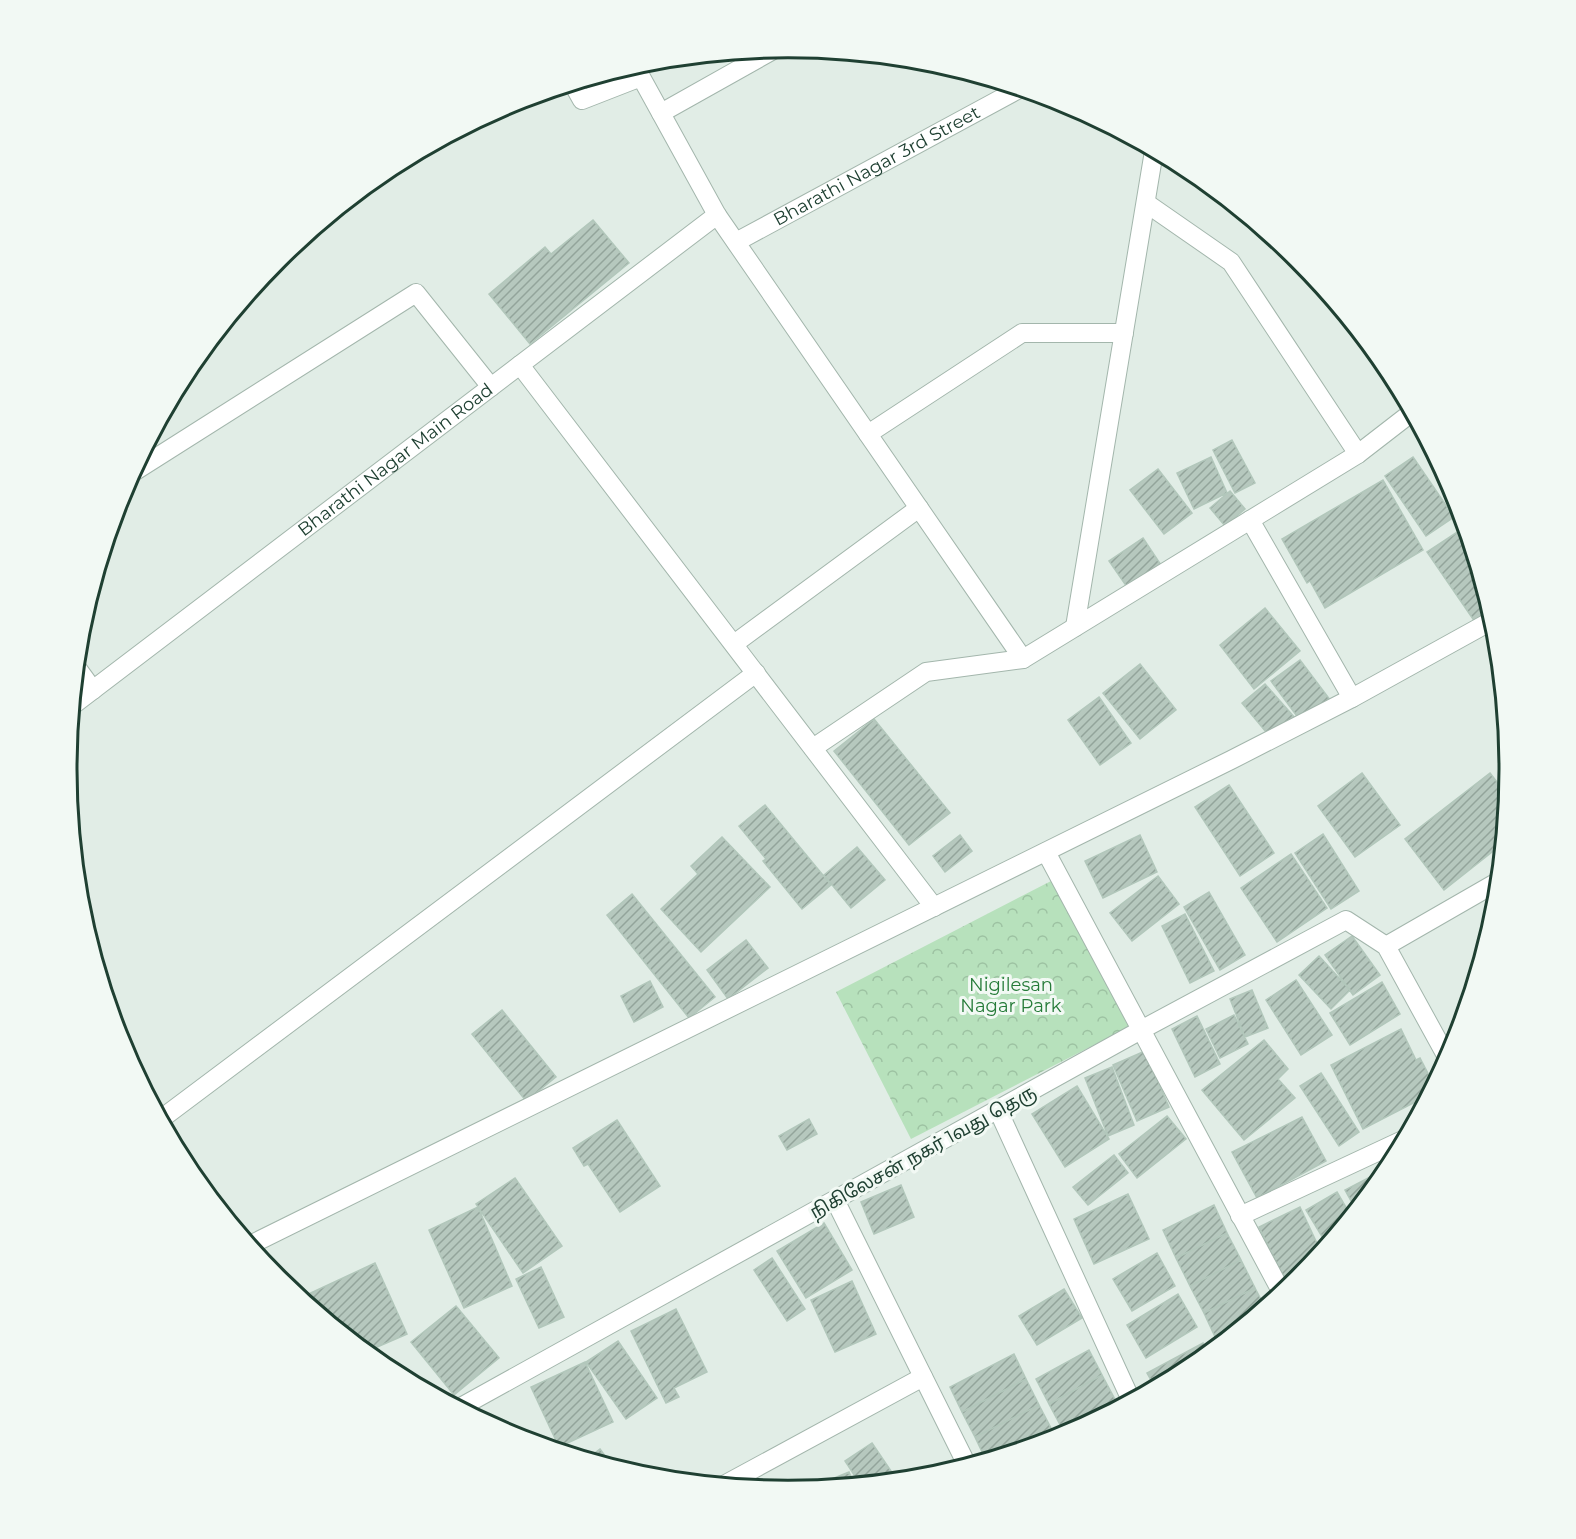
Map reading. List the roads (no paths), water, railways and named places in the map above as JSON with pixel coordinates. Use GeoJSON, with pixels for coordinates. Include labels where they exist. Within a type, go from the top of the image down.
{"type":"FeatureCollection","features":[{"type":"Feature","properties":{"kind":"street"},"geometry":{"type":"LineString","coordinates":[[661,113],[757,59]]}},
{"type":"Feature","properties":{"kind":"street"},"geometry":{"type":"LineString","coordinates":[[577,91],[582,100],[641,77],[717,215],[1023,659]]}},
{"type":"Feature","properties":{"kind":"street","name":"Bharathi Nagar 3rd Street"},"geometry":{"type":"LineString","coordinates":[[736,242],[1010,94]]}},
{"type":"Feature","properties":{"kind":"street"},"geometry":{"type":"LineString","coordinates":[[1075,627],[1153,159]]}},
{"type":"Feature","properties":{"kind":"street"},"geometry":{"type":"LineString","coordinates":[[1146,203],[1231,262],[1358,454]]}},
{"type":"Feature","properties":{"kind":"street","name":"Bharathi Nagar Main Road"},"geometry":{"type":"LineString","coordinates":[[81,699],[717,215]]}},
{"type":"Feature","properties":{"kind":"street"},"geometry":{"type":"LineString","coordinates":[[146,464],[416,293],[491,387]]}},
{"type":"Feature","properties":{"kind":"street"},"geometry":{"type":"LineString","coordinates":[[868,434],[1022,333],[1124,333]]}},
{"type":"Feature","properties":{"kind":"street"},"geometry":{"type":"LineString","coordinates":[[520,365],[934,907]]}},
{"type":"Feature","properties":{"kind":"street"},"geometry":{"type":"LineString","coordinates":[[813,748],[926,672],[1023,659],[1358,454],[1406,418]]}},
{"type":"Feature","properties":{"kind":"street"},"geometry":{"type":"LineString","coordinates":[[734,644],[919,508]]}},
{"type":"Feature","properties":{"kind":"street"},"geometry":{"type":"LineString","coordinates":[[1250,520],[1352,698]]}},
{"type":"Feature","properties":{"kind":"street"},"geometry":{"type":"LineString","coordinates":[[257,1242],[1046,852],[1352,698],[1484,625]]}},
{"type":"Feature","properties":{"kind":"street"},"geometry":{"type":"LineString","coordinates":[[167,1115],[756,674]]}},
{"type":"Feature","properties":{"kind":"street"},"geometry":{"type":"LineString","coordinates":[[83,677],[93,690]]}},
{"type":"Feature","properties":{"kind":"street"},"geometry":{"type":"LineString","coordinates":[[1046,852],[1277,1285]]}},
{"type":"Feature","properties":{"kind":"street"},"geometry":{"type":"LineString","coordinates":[[1442,1048],[1386,946],[1489,886]]}},
{"type":"Feature","properties":{"kind":"street","name":"நிகிலேசன் நகர் 1வது தெரு"},"geometry":{"type":"LineString","coordinates":[[467,1403],[1142,1030],[1347,920],[1386,946]]}},
{"type":"Feature","properties":{"kind":"street"},"geometry":{"type":"LineString","coordinates":[[998,1110],[1128,1393]]}},
{"type":"Feature","properties":{"kind":"street"},"geometry":{"type":"LineString","coordinates":[[1240,1216],[1391,1145]]}},
{"type":"Feature","properties":{"kind":"street"},"geometry":{"type":"LineString","coordinates":[[835,1200],[964,1458]]}},
{"type":"Feature","properties":{"kind":"street"},"geometry":{"type":"LineString","coordinates":[[736,1478],[923,1377]]}},
{"type":"Feature","properties":{"kind":"park label","name":"Nigilesan Nagar Park"},"geometry":{"type":"Point","coordinates":[1011,995]}}]}
